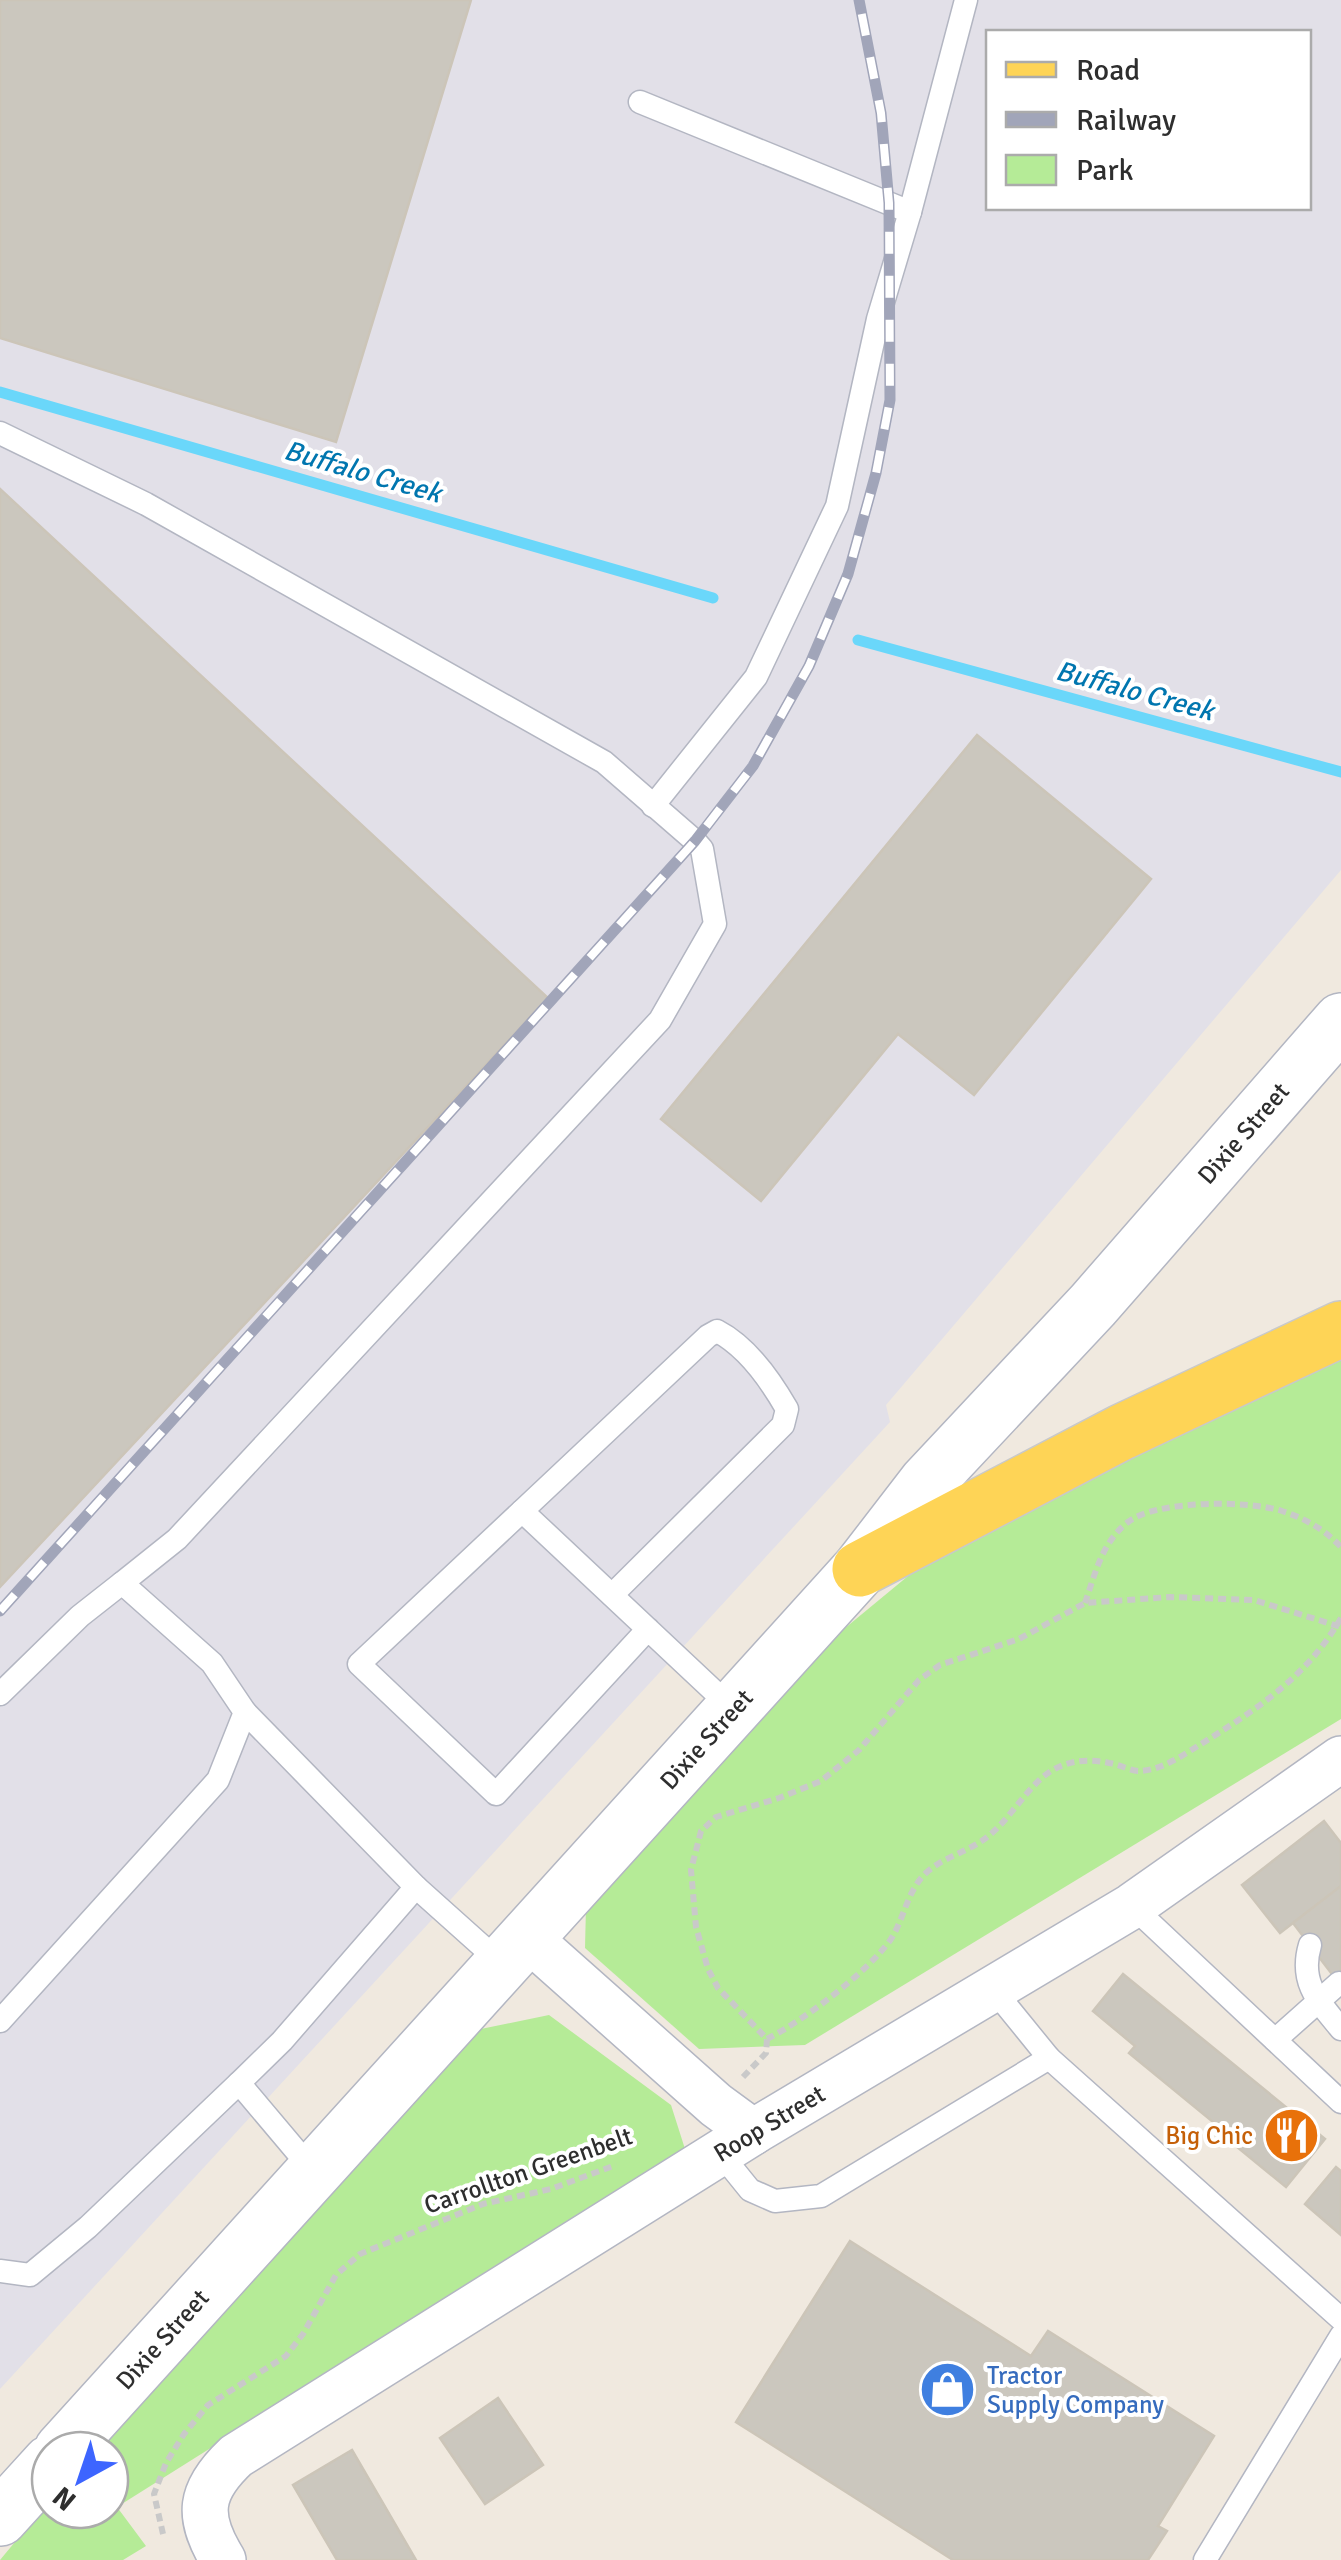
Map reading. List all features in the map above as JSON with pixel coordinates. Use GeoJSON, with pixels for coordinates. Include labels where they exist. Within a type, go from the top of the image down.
{"type":"FeatureCollection","features":[{"type":"Feature","properties":{"kind":"main road"},"geometry":{"type":"LineString","coordinates":[[860,1569],[1122,1432],[1341,1329]]}},
{"type":"Feature","properties":{"kind":"street","name":"Dixie Street"},"geometry":{"type":"LineString","coordinates":[[80,2430],[860,1569],[928,1482],[1093,1305],[1341,1020]]}},
{"type":"Feature","properties":{"kind":"street","name":"Roop Street"},"geometry":{"type":"LineString","coordinates":[[222,2560],[206,2519],[205,2495],[219,2472],[236,2456],[737,2142],[1132,1906],[1341,1759]]}},
{"type":"Feature","properties":{"kind":"street"},"geometry":{"type":"LineString","coordinates":[[514,1950],[716,2105],[737,2142]]}},
{"type":"Feature","properties":{"kind":"street"},"geometry":{"type":"LineString","coordinates":[[0,2518],[30,2485]]}},
{"type":"Feature","properties":{"kind":"lane"},"geometry":{"type":"LineString","coordinates":[[653,806],[756,677],[836,506],[878,319],[966,0]]}},
{"type":"Feature","properties":{"kind":"lane"},"geometry":{"type":"LineString","coordinates":[[640,102],[910,212]]}},
{"type":"Feature","properties":{"kind":"lane"},"geometry":{"type":"LineString","coordinates":[[0,433],[146,504],[604,762],[702,849],[715,924],[660,1020],[176,1539],[80,1616],[0,1694]]}},
{"type":"Feature","properties":{"kind":"lane"},"geometry":{"type":"LineString","coordinates":[[612,1595],[783,1424],[787,1409],[774,1385],[729,1337],[717,1332],[708,1336],[360,1664],[496,1794],[648,1630]]}},
{"type":"Feature","properties":{"kind":"lane"},"geometry":{"type":"LineString","coordinates":[[522,1510],[733,1710]]}},
{"type":"Feature","properties":{"kind":"lane"},"geometry":{"type":"LineString","coordinates":[[122,1583],[212,1663],[245,1712],[416,1887],[514,1950]]}},
{"type":"Feature","properties":{"kind":"lane"},"geometry":{"type":"LineString","coordinates":[[0,2021],[218,1780],[245,1712]]}},
{"type":"Feature","properties":{"kind":"lane"},"geometry":{"type":"LineString","coordinates":[[0,2271],[30,2274],[88,2227],[282,2041],[416,1887]]}},
{"type":"Feature","properties":{"kind":"lane"},"geometry":{"type":"LineString","coordinates":[[1132,1906],[1338,2094]]}},
{"type":"Feature","properties":{"kind":"lane"},"geometry":{"type":"LineString","coordinates":[[1310,1945],[1304,1967],[1318,2001],[1341,2029]]}},
{"type":"Feature","properties":{"kind":"lane"},"geometry":{"type":"LineString","coordinates":[[1275,2040],[1339,1983]]}},
{"type":"Feature","properties":{"kind":"lane"},"geometry":{"type":"LineString","coordinates":[[993,1988],[1049,2058],[1341,2320]]}},
{"type":"Feature","properties":{"kind":"lane"},"geometry":{"type":"LineString","coordinates":[[737,2142],[750,2190],[775,2201],[821,2196],[1049,2058]]}},
{"type":"Feature","properties":{"kind":"lane"},"geometry":{"type":"LineString","coordinates":[[239,2083],[314,2172]]}},
{"type":"Feature","properties":{"kind":"lane"},"geometry":{"type":"LineString","coordinates":[[1205,2560],[1341,2336]]}},
{"type":"Feature","properties":{"kind":"path"},"geometry":{"type":"LineString","coordinates":[[1085,1604],[1109,1540],[1132,1519],[1175,1506],[1278,1510],[1323,1529],[1341,1547]]}},
{"type":"Feature","properties":{"kind":"path"},"geometry":{"type":"LineString","coordinates":[[716,2105],[766,2053],[767,2038],[718,1988],[702,1950],[690,1886],[691,1870],[701,1832],[716,1817],[821,1781],[860,1750],[919,1680],[940,1666],[1019,1639],[1085,1604],[1170,1597],[1254,1600],[1340,1623],[1289,1682],[1251,1714],[1170,1763],[1139,1771],[1107,1762],[1073,1760],[1045,1776],[981,1842],[926,1873],[908,1898],[894,1935],[877,1957],[787,2028],[767,2038]]}},
{"type":"Feature","properties":{"kind":"path","name":"Carrollton Greenbelt"},"geometry":{"type":"LineString","coordinates":[[167,2546],[154,2494],[184,2434],[208,2405],[286,2356],[303,2334],[336,2274],[360,2254],[483,2204],[551,2189],[622,2162]]}},
{"type":"Feature","properties":{"kind":"shaded area"},"geometry":{"type":"Polygon","coordinates":[[[0,0],[1341,0],[1341,870],[886,1405],[890,1422],[0,2389],[0,0]]]}},
{"type":"Feature","properties":{"kind":"green space"},"geometry":{"type":"Polygon","coordinates":[[[1341,1358],[1341,1719],[805,2045],[699,2049],[585,1948],[586,1906],[810,1657],[925,1562],[1103,1456],[1341,1358]]]}},
{"type":"Feature","properties":{"kind":"green space"},"geometry":{"type":"Polygon","coordinates":[[[549,2015],[671,2105],[685,2149],[130,2499],[130,2430],[110,2430],[476,2030],[549,2015]]]}},
{"type":"Feature","properties":{"kind":"green space"},"geometry":{"type":"Polygon","coordinates":[[[30,2524],[30,2530],[130,2530],[130,2524],[146,2546],[123,2560],[0,2560],[30,2524]]]}},
{"type":"Feature","properties":{"kind":"building"},"geometry":{"type":"Polygon","coordinates":[[[0,0],[471,0],[336,442],[0,338],[0,0]]]}},
{"type":"Feature","properties":{"kind":"building"},"geometry":{"type":"Polygon","coordinates":[[[0,489],[548,998],[0,1587],[0,489]]]}},
{"type":"Feature","properties":{"kind":"building"},"geometry":{"type":"Polygon","coordinates":[[[977,735],[1151,879],[974,1095],[898,1034],[761,1201],[661,1119],[977,735]]]}},
{"type":"Feature","properties":{"kind":"building"},"geometry":{"type":"Polygon","coordinates":[[[1324,1821],[1341,1843],[1341,1886],[1280,1933],[1242,1885],[1324,1821]]]}},
{"type":"Feature","properties":{"kind":"building"},"geometry":{"type":"Polygon","coordinates":[[[1341,1886],[1341,1986],[1293,1923],[1341,1886]]]}},
{"type":"Feature","properties":{"kind":"building"},"geometry":{"type":"Polygon","coordinates":[[[1123,1974],[1325,2139],[1286,2187],[1129,2053],[1135,2046],[1093,2011],[1123,1974]]]}},
{"type":"Feature","properties":{"kind":"building"},"geometry":{"type":"Polygon","coordinates":[[[1336,2167],[1341,2171],[1341,2235],[1305,2204],[1336,2167]]]}},
{"type":"Feature","properties":{"kind":"building","name":"Tractor Supply Company"},"geometry":{"type":"Polygon","coordinates":[[[850,2241],[1031,2356],[1048,2331],[1214,2436],[1158,2526],[1167,2531],[1148,2560],[953,2560],[736,2422],[850,2241]]]}},
{"type":"Feature","properties":{"kind":"building"},"geometry":{"type":"Polygon","coordinates":[[[498,2398],[543,2465],[485,2504],[440,2438],[498,2398]]]}},
{"type":"Feature","properties":{"kind":"building"},"geometry":{"type":"Polygon","coordinates":[[[352,2450],[416,2560],[337,2560],[293,2485],[352,2450]]]}},
{"type":"Feature","properties":{"kind":"waterway","name":"Buffalo Creek"},"geometry":{"type":"LineString","coordinates":[[0,392],[713,598]]}},
{"type":"Feature","properties":{"kind":"waterway","name":"Buffalo Creek"},"geometry":{"type":"LineString","coordinates":[[858,640],[1341,772]]}},
{"type":"Feature","properties":{"kind":"railway"},"geometry":{"type":"LineString","coordinates":[[0,1611],[695,841],[753,766],[809,666],[848,574],[876,473],[890,400],[889,203],[881,113],[859,0]]}},
{"type":"Feature","properties":{"kind":"place","name":"Big Chic"},"geometry":{"type":"Point","coordinates":[1292,2135]}},
{"type":"Feature","properties":{"kind":"place","name":"Tractor Supply Company"},"geometry":{"type":"Point","coordinates":[948,2389]}}]}
